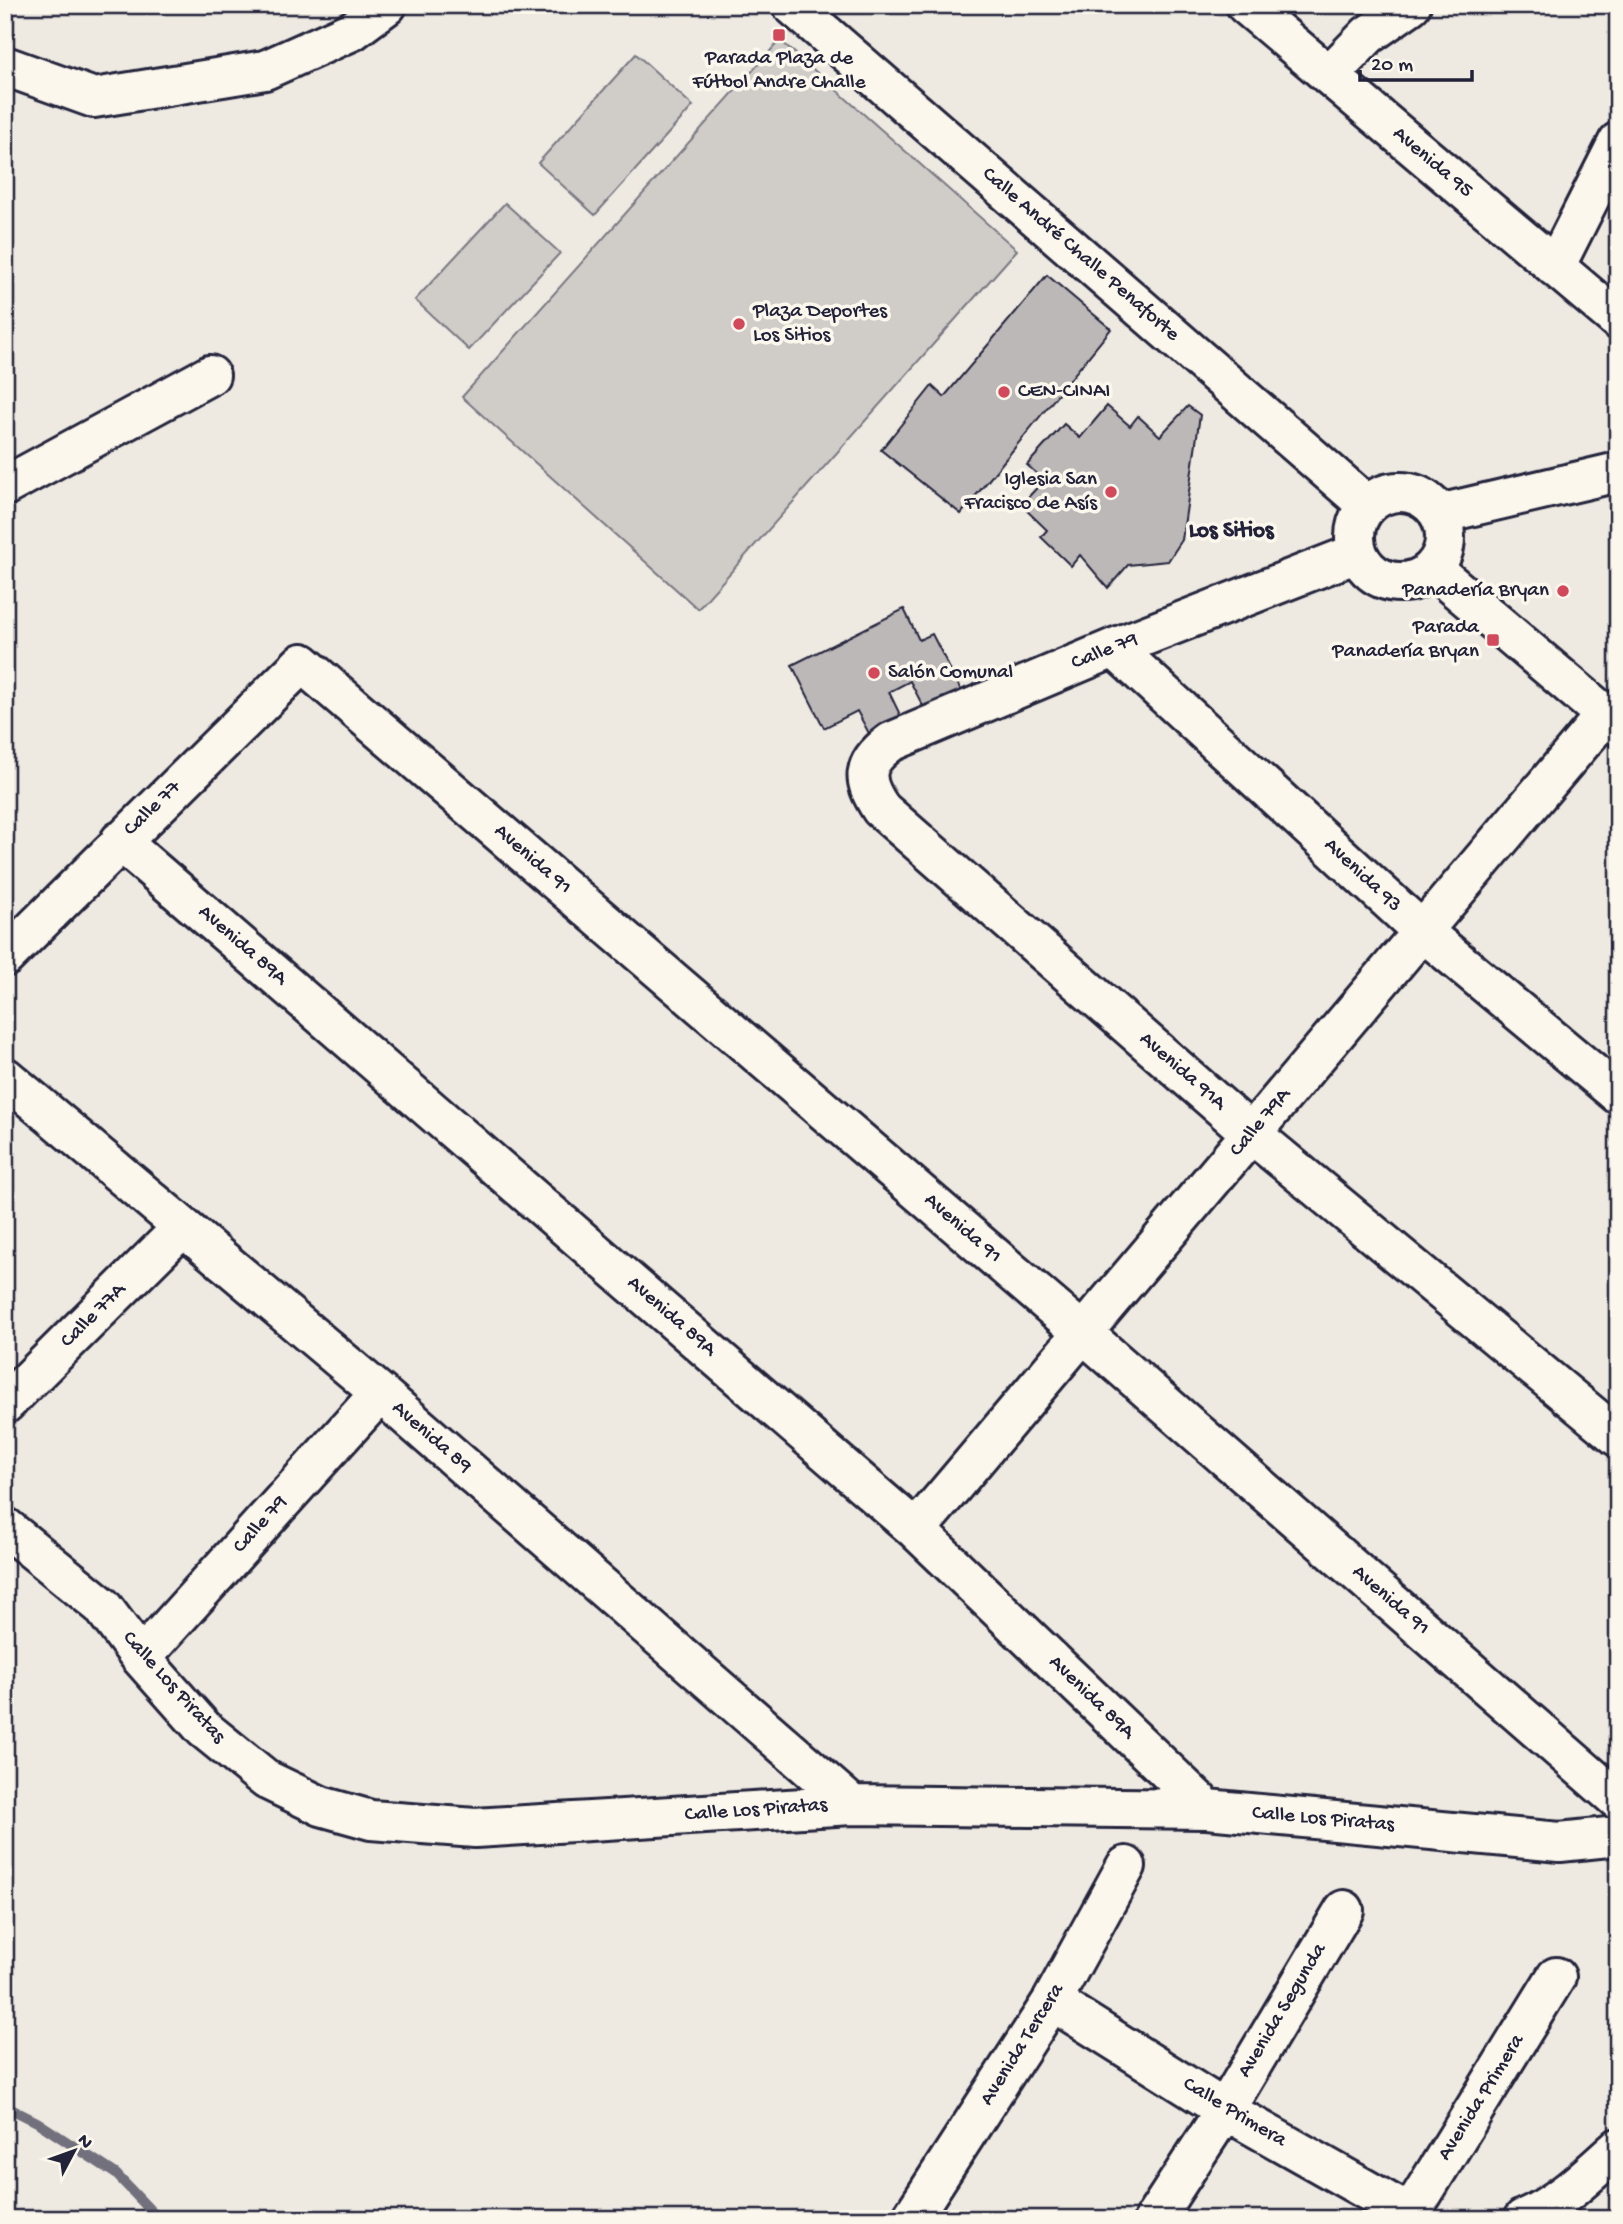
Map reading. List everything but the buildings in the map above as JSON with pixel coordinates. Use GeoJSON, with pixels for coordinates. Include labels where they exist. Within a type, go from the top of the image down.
{"type":"FeatureCollection","features":[{"type":"Feature","properties":{"kind":"street"},"geometry":{"type":"LineString","coordinates":[[5,65],[94,98],[265,70],[352,32],[387,5]]}},
{"type":"Feature","properties":{"kind":"street","name":"Calle André Challe Penaforte"},"geometry":{"type":"LineString","coordinates":[[792,5],[1367,505]]}},
{"type":"Feature","properties":{"kind":"street","name":"Avenida 95"},"geometry":{"type":"LineString","coordinates":[[1246,5],[1618,320]]}},
{"type":"Feature","properties":{"kind":"street"},"geometry":{"type":"LineString","coordinates":[[1329,75],[1368,35],[1411,5]]}},
{"type":"Feature","properties":{"kind":"street"},"geometry":{"type":"LineString","coordinates":[[1555,267],[1618,142]]}},
{"type":"Feature","properties":{"kind":"street"},"geometry":{"type":"LineString","coordinates":[[5,486],[210,375]]}},
{"type":"Feature","properties":{"kind":"street"},"geometry":{"type":"LineString","coordinates":[[1439,514],[1618,472]]}},
{"type":"Feature","properties":{"kind":"street"},"geometry":{"type":"LineString","coordinates":[[1397,492],[1413,494],[1428,501],[1439,514],[1445,527],[1446,542],[1433,569],[1418,580],[1400,583],[1382,580],[1367,569],[1357,553],[1354,537],[1358,520],[1367,505],[1381,496],[1397,492]]}},
{"type":"Feature","properties":{"kind":"street","name":"Calle 79"},"geometry":{"type":"LineString","coordinates":[[867,770],[876,753],[891,743],[1114,648],[1357,553]]}},
{"type":"Feature","properties":{"kind":"street"},"geometry":{"type":"LineString","coordinates":[[1433,569],[1611,721]]}},
{"type":"Feature","properties":{"kind":"street","name":"Avenida 93"},"geometry":{"type":"LineString","coordinates":[[1114,648],[1422,931],[1618,1094]]}},
{"type":"Feature","properties":{"kind":"street","name":"Calle 77"},"geometry":{"type":"LineString","coordinates":[[5,957],[302,663]]}},
{"type":"Feature","properties":{"kind":"street","name":"Avenida 91"},"geometry":{"type":"LineString","coordinates":[[302,663],[1083,1332],[1618,1800]]}},
{"type":"Feature","properties":{"kind":"street","name":"Calle 79A"},"geometry":{"type":"LineString","coordinates":[[916,1530],[1422,931],[1611,721]]}},
{"type":"Feature","properties":{"kind":"street","name":"Avenida 91A"},"geometry":{"type":"LineString","coordinates":[[867,770],[869,791],[881,809],[1252,1133],[1618,1437]]}},
{"type":"Feature","properties":{"kind":"street","name":"Avenida 89A"},"geometry":{"type":"LineString","coordinates":[[120,841],[916,1530],[1207,1809]]}},
{"type":"Feature","properties":{"kind":"street","name":"Avenida 89"},"geometry":{"type":"LineString","coordinates":[[5,1077],[380,1393],[852,1805]]}},
{"type":"Feature","properties":{"kind":"street","name":"Calle 77A"},"geometry":{"type":"LineString","coordinates":[[5,1404],[183,1227]]}},
{"type":"Feature","properties":{"kind":"street","name":"Calle 79"},"geometry":{"type":"LineString","coordinates":[[141,1658],[380,1393]]}},
{"type":"Feature","properties":{"kind":"street","name":"Calle Los Piratas"},"geometry":{"type":"LineString","coordinates":[[5,1527],[102,1606],[141,1658],[204,1729],[267,1780],[321,1806],[371,1819],[475,1828],[852,1805],[1207,1809],[1560,1842],[1618,1836]]}},
{"type":"Feature","properties":{"kind":"street","name":"Avenida Tercera"},"geometry":{"type":"LineString","coordinates":[[911,2219],[1052,2001],[1126,1866]]}},
{"type":"Feature","properties":{"kind":"street","name":"Avenida Segunda"},"geometry":{"type":"LineString","coordinates":[[1154,2219],[1225,2110],[1344,1910]]}},
{"type":"Feature","properties":{"kind":"street","name":"Avenida Primera"},"geometry":{"type":"LineString","coordinates":[[1412,2217],[1556,1977]]}},
{"type":"Feature","properties":{"kind":"street","name":"Calle Primera"},"geometry":{"type":"LineString","coordinates":[[1052,2001],[1225,2110],[1412,2217]]}},
{"type":"Feature","properties":{"kind":"street"},"geometry":{"type":"LineString","coordinates":[[1523,2219],[1574,2189],[1618,2148]]}},
{"type":"Feature","properties":{"kind":"shaded area","name":"Plaza Deportes Los Sitios"},"geometry":{"type":"Polygon","coordinates":[[[780,40],[1017,250],[698,609],[462,397],[780,40]]]}},
{"type":"Feature","properties":{"kind":"shaded area"},"geometry":{"type":"Polygon","coordinates":[[[636,54],[693,106],[595,215],[538,163],[636,54]]]}},
{"type":"Feature","properties":{"kind":"shaded area"},"geometry":{"type":"Polygon","coordinates":[[[505,203],[560,253],[469,350],[415,300],[505,203]]]}},
{"type":"Feature","properties":{"kind":"waterway"},"geometry":{"type":"LineString","coordinates":[[5,2106],[37,2122],[116,2174],[152,2212],[163,2219]]}},
{"type":"Feature","properties":{"kind":"place","name":"Parada Plaza de Fútbol Andre Challe"},"geometry":{"type":"Point","coordinates":[779,35]}},
{"type":"Feature","properties":{"kind":"place","name":"Plaza Deportes Los Sitios"},"geometry":{"type":"Point","coordinates":[739,324]}},
{"type":"Feature","properties":{"kind":"place","name":"CEN-CINAI"},"geometry":{"type":"Point","coordinates":[1004,392]}},
{"type":"Feature","properties":{"kind":"place","name":"Iglesia San Fracisco de Asís"},"geometry":{"type":"Point","coordinates":[1111,492]}},
{"type":"Feature","properties":{"kind":"place","name":"Panadería Bryan"},"geometry":{"type":"Point","coordinates":[1563,591]}},
{"type":"Feature","properties":{"kind":"place","name":"Parada Panadería Bryan"},"geometry":{"type":"Point","coordinates":[1493,640]}},
{"type":"Feature","properties":{"kind":"place","name":"Salón Comunal"},"geometry":{"type":"Point","coordinates":[874,673]}},
{"type":"Feature","properties":{"kind":"district","name":"Los Sitios"},"geometry":{"type":"Point","coordinates":[1231,531]}}]}
